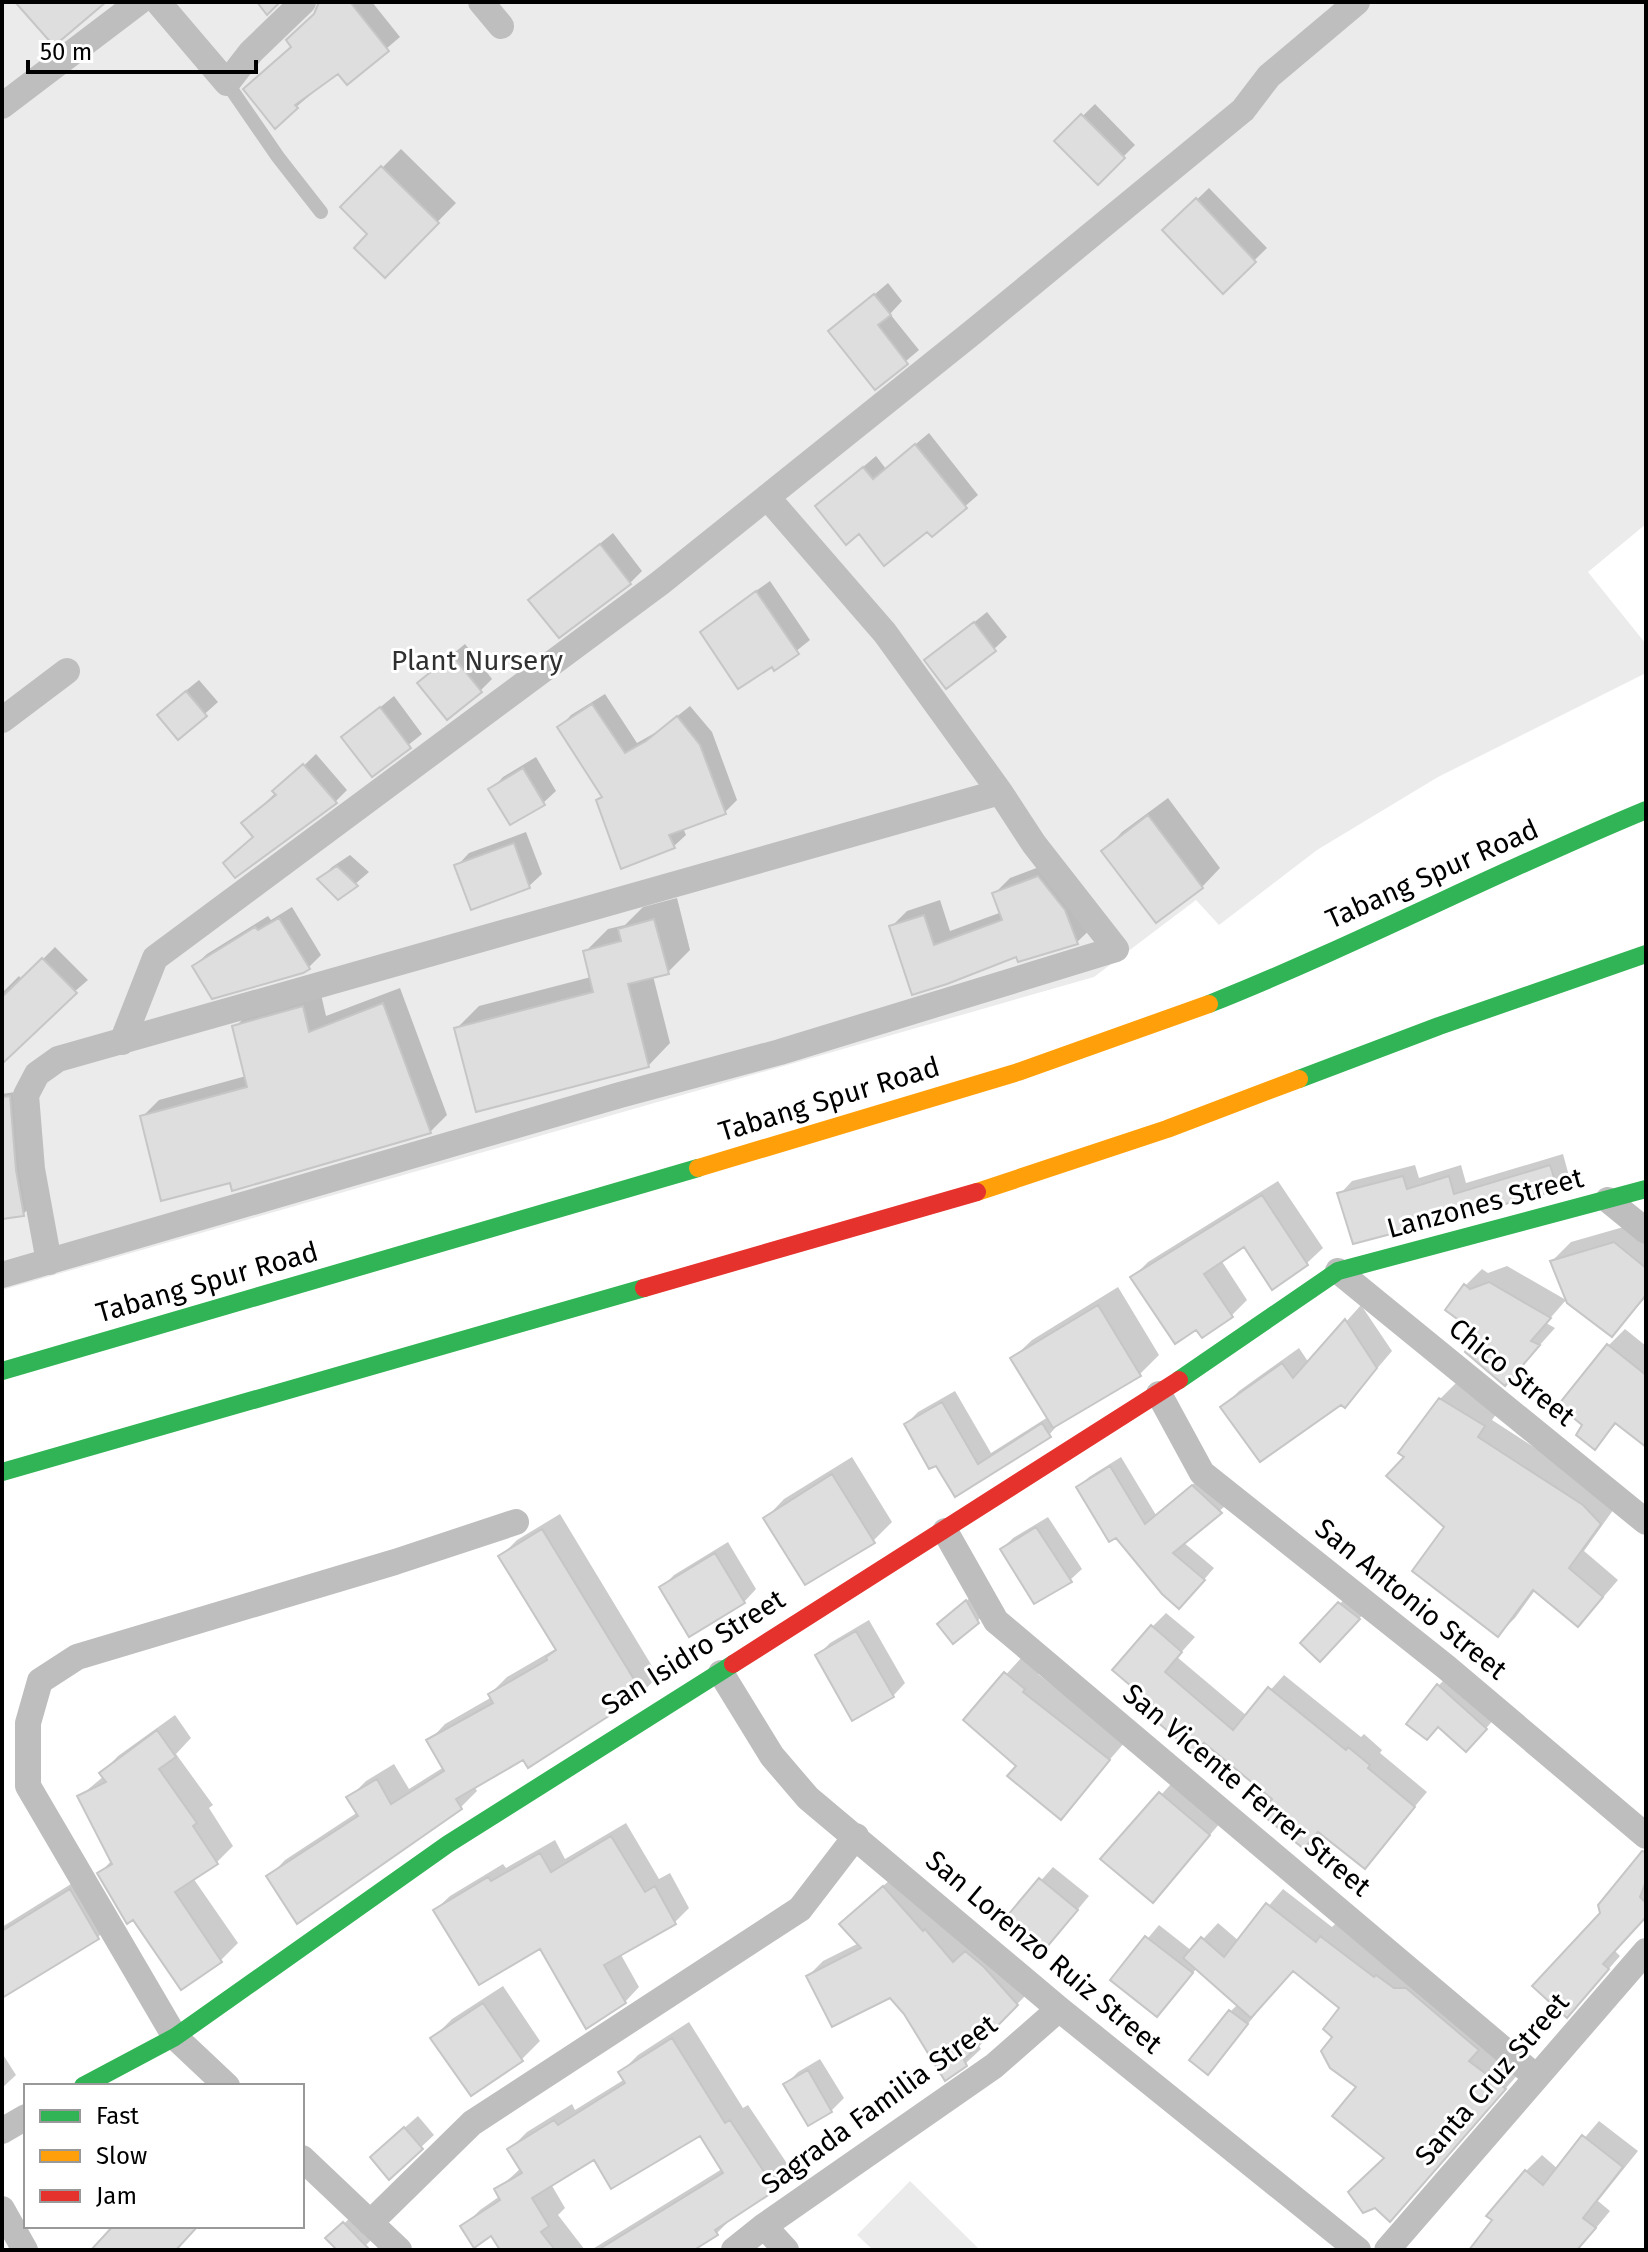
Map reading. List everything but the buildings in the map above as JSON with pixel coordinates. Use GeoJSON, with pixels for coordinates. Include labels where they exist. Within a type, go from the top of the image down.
{"type":"FeatureCollection","features":[{"type":"Feature","properties":{"kind":"main road","name":"Tabang Spur Road"},"geometry":{"type":"LineString","coordinates":[[2,1371],[1024,1070],[1184,1014],[1646,810]]}},
{"type":"Feature","properties":{"kind":"main road"},"geometry":{"type":"LineString","coordinates":[[2,1472],[940,1204],[1167,1129],[1439,1026],[1646,954]]}},
{"type":"Feature","properties":{"kind":"main road","name":"Lanzones Street"},"geometry":{"type":"LineString","coordinates":[[1338,1271],[1646,1189]]}},
{"type":"Feature","properties":{"kind":"main road","name":"San Isidro Street"},"geometry":{"type":"LineString","coordinates":[[87,2084],[175,2037],[448,1844],[1159,1394],[1338,1271]]}},
{"type":"Feature","properties":{"kind":"street"},"geometry":{"type":"LineString","coordinates":[[2,106],[139,2]]}},
{"type":"Feature","properties":{"kind":"street"},"geometry":{"type":"LineString","coordinates":[[158,2],[227,83],[251,52],[303,2]]}},
{"type":"Feature","properties":{"kind":"street"},"geometry":{"type":"LineString","coordinates":[[481,2],[501,26]]}},
{"type":"Feature","properties":{"kind":"street"},"geometry":{"type":"LineString","coordinates":[[122,1042],[155,958],[660,583],[986,322],[1243,110],[1269,76],[1357,2]]}},
{"type":"Feature","properties":{"kind":"street"},"geometry":{"type":"LineString","coordinates":[[2,1275],[780,1052],[1116,949],[1034,844],[885,633],[767,497]]}},
{"type":"Feature","properties":{"kind":"street"},"geometry":{"type":"LineString","coordinates":[[2,720],[67,671]]}},
{"type":"Feature","properties":{"kind":"street"},"geometry":{"type":"LineString","coordinates":[[49,1262],[32,1169],[26,1095],[37,1074],[58,1059],[1000,792]]}},
{"type":"Feature","properties":{"kind":"street"},"geometry":{"type":"LineString","coordinates":[[1608,1200],[1646,1231]]}},
{"type":"Feature","properties":{"kind":"street","name":"Chico Street"},"geometry":{"type":"LineString","coordinates":[[1338,1271],[1646,1522]]}},
{"type":"Feature","properties":{"kind":"street","name":"San Antonio Street"},"geometry":{"type":"LineString","coordinates":[[1159,1394],[1202,1473],[1446,1667],[1646,1836]]}},
{"type":"Feature","properties":{"kind":"street"},"geometry":{"type":"LineString","coordinates":[[225,2084],[175,2037],[28,1786],[28,1723],[40,1681],[77,1657],[395,1562],[516,1522]]}},
{"type":"Feature","properties":{"kind":"street","name":"San Vicente Ferrer Street"},"geometry":{"type":"LineString","coordinates":[[945,1531],[996,1621],[1535,2076]]}},
{"type":"Feature","properties":{"kind":"street","name":"San Lorenzo Ruiz Street"},"geometry":{"type":"LineString","coordinates":[[721,1673],[772,1756],[808,1798],[1059,2009],[1358,2250]]}},
{"type":"Feature","properties":{"kind":"street"},"geometry":{"type":"LineString","coordinates":[[370,2223],[472,2123],[800,1909],[856,1836]]}},
{"type":"Feature","properties":{"kind":"street","name":"Santa Cruz Street"},"geometry":{"type":"LineString","coordinates":[[1387,2250],[1646,1951]]}},
{"type":"Feature","properties":{"kind":"street","name":"Sagrada Familia Street"},"geometry":{"type":"LineString","coordinates":[[734,2250],[994,2066],[1059,2009]]}},
{"type":"Feature","properties":{"kind":"street"},"geometry":{"type":"LineString","coordinates":[[2,2131],[24,2118]]}},
{"type":"Feature","properties":{"kind":"street"},"geometry":{"type":"LineString","coordinates":[[304,2160],[399,2250]]}},
{"type":"Feature","properties":{"kind":"street"},"geometry":{"type":"LineString","coordinates":[[2,2209],[25,2250]]}},
{"type":"Feature","properties":{"kind":"street"},"geometry":{"type":"LineString","coordinates":[[764,2226],[786,2250]]}},
{"type":"Feature","properties":{"kind":"lane"},"geometry":{"type":"LineString","coordinates":[[227,83],[321,212]]}},
{"type":"Feature","properties":{"kind":"green space","name":"Plant Nursery"},"geometry":{"type":"Polygon","coordinates":[[[2,2],[1646,2],[1646,524],[1588,572],[1646,644],[1646,673],[1438,777],[1317,850],[1219,925],[1196,900],[1094,977],[2,1290],[2,2]]]}},
{"type":"Feature","properties":{"kind":"green space"},"geometry":{"type":"Polygon","coordinates":[[[910,2181],[980,2250],[873,2250],[857,2235],[910,2181]]]}},
{"type":"Feature","properties":{"kind":"traffic: fast"},"geometry":{"type":"LineString","coordinates":[[1209,1004],[1646,810]]}},
{"type":"Feature","properties":{"kind":"traffic: fast"},"geometry":{"type":"LineString","coordinates":[[1299,1079],[1439,1026],[1646,954]]}},
{"type":"Feature","properties":{"kind":"traffic: fast"},"geometry":{"type":"LineString","coordinates":[[2,1371],[698,1168]]}},
{"type":"Feature","properties":{"kind":"traffic: fast"},"geometry":{"type":"LineString","coordinates":[[1179,1380],[1338,1271],[1646,1189]]}},
{"type":"Feature","properties":{"kind":"traffic: fast"},"geometry":{"type":"LineString","coordinates":[[2,1472],[644,1288]]}},
{"type":"Feature","properties":{"kind":"traffic: fast"},"geometry":{"type":"LineString","coordinates":[[87,2084],[175,2037],[448,1844],[733,1664]]}},
{"type":"Feature","properties":{"kind":"traffic: slow"},"geometry":{"type":"LineString","coordinates":[[698,1168],[1018,1072],[1209,1004]]}},
{"type":"Feature","properties":{"kind":"traffic: slow"},"geometry":{"type":"LineString","coordinates":[[977,1192],[1167,1129],[1299,1079]]}},
{"type":"Feature","properties":{"kind":"traffic: jam"},"geometry":{"type":"LineString","coordinates":[[644,1288],[977,1192]]}},
{"type":"Feature","properties":{"kind":"traffic: jam"},"geometry":{"type":"LineString","coordinates":[[733,1664],[1179,1380]]}}]}
